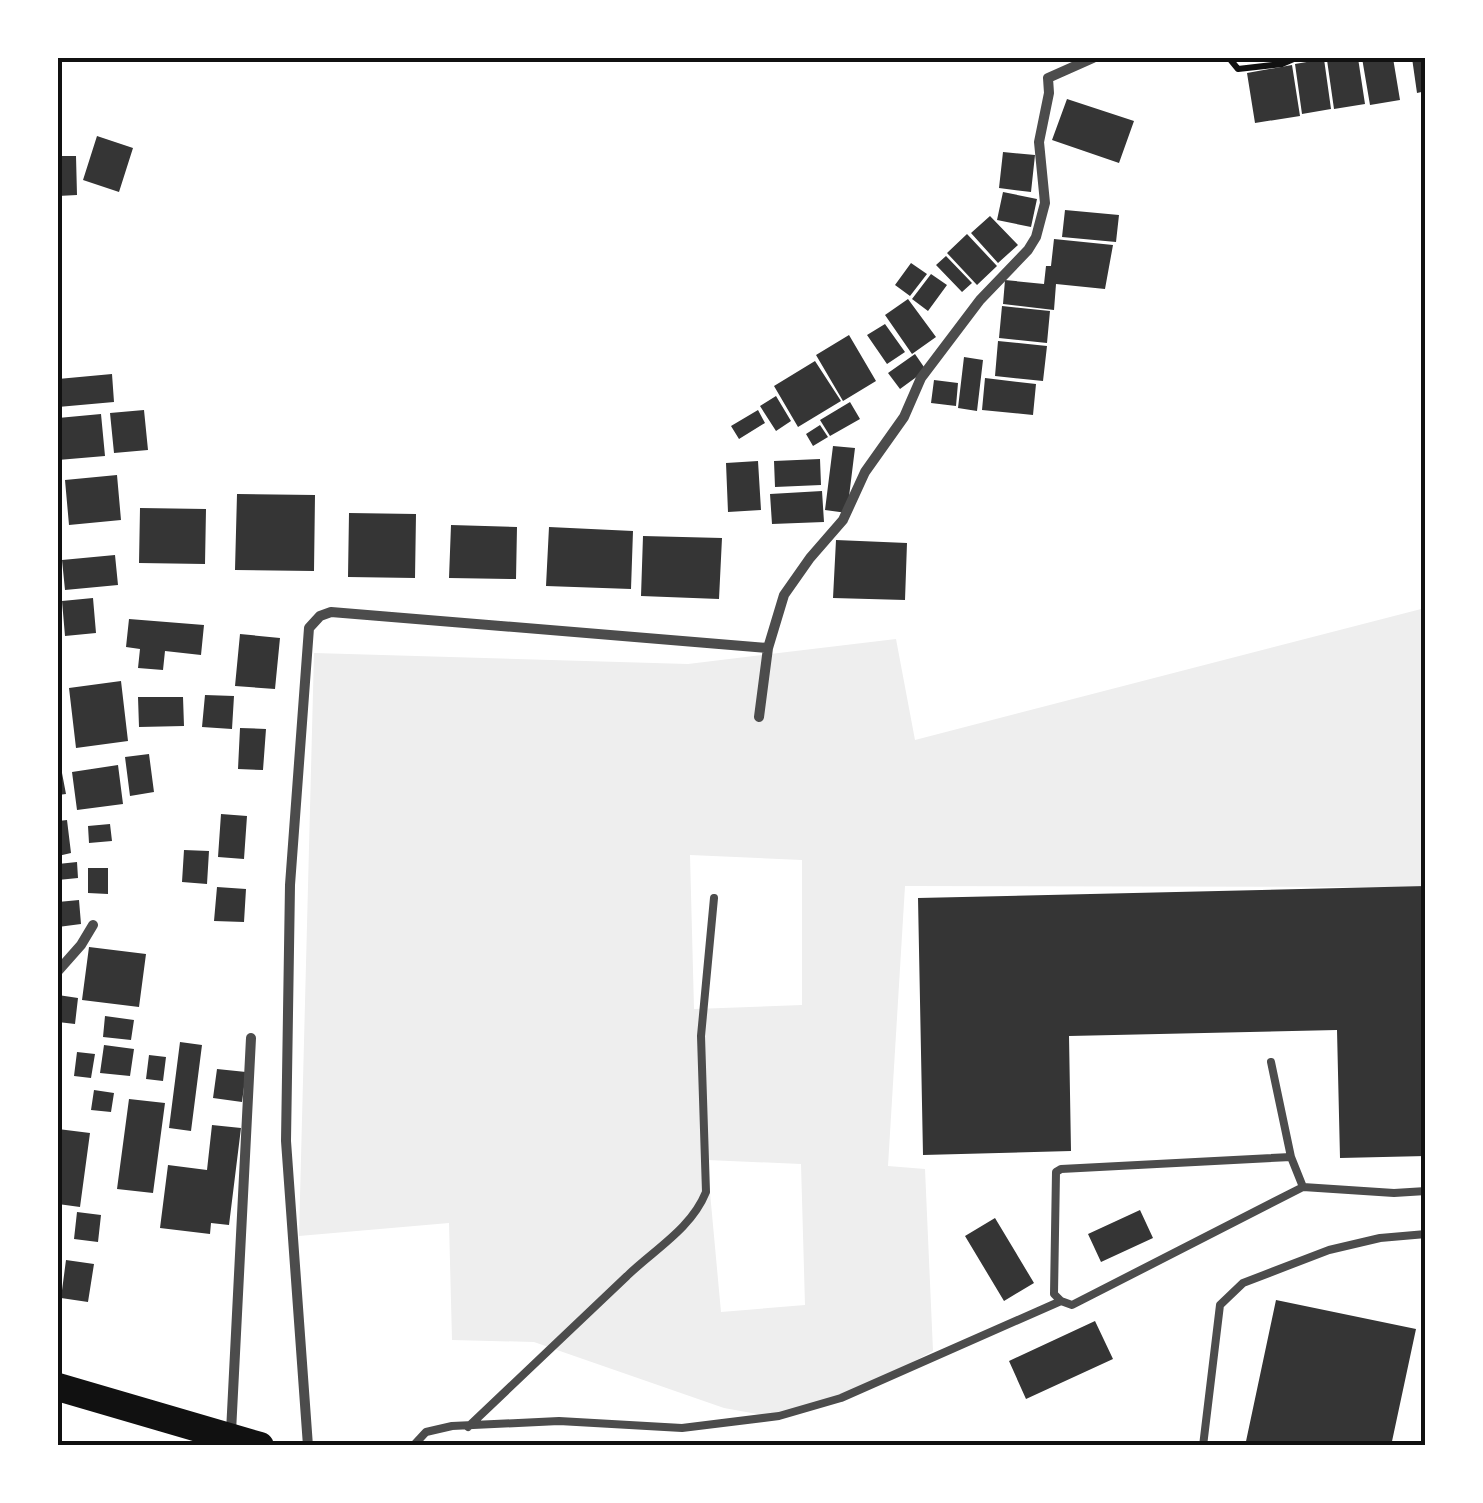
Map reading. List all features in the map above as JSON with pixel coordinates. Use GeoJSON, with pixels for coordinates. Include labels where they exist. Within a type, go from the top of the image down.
{"type":"FeatureCollection","features":[{"type":"Feature","properties":{"kind":"highway"},"geometry":{"type":"LineString","coordinates":[[58,1387],[260,1446]]}},
{"type":"Feature","properties":{"kind":"street"},"geometry":{"type":"LineString","coordinates":[[760,717],[768,648],[784,595],[844,520],[864,472],[904,417],[921,378],[980,300],[1036,237],[1045,203],[1039,142],[1049,93],[1048,78],[1093,58]]}},
{"type":"Feature","properties":{"kind":"street"},"geometry":{"type":"LineString","coordinates":[[308,1446],[286,1142],[290,885],[309,628],[320,616],[331,612],[768,648]]}},
{"type":"Feature","properties":{"kind":"street"},"geometry":{"type":"LineString","coordinates":[[58,971],[93,925]]}},
{"type":"Feature","properties":{"kind":"street"},"geometry":{"type":"LineString","coordinates":[[231,1438],[252,1038]]}},
{"type":"Feature","properties":{"kind":"lane"},"geometry":{"type":"LineString","coordinates":[[468,1427],[643,1260],[686,1226],[698,1210],[706,1192],[701,1036],[714,898]]}},
{"type":"Feature","properties":{"kind":"lane"},"geometry":{"type":"LineString","coordinates":[[1271,1062],[1290,1158],[1302,1187]]}},
{"type":"Feature","properties":{"kind":"lane"},"geometry":{"type":"LineString","coordinates":[[1290,1158],[1056,1172],[1054,1294],[1072,1305],[1302,1187],[1394,1193],[1426,1190]]}},
{"type":"Feature","properties":{"kind":"lane"},"geometry":{"type":"LineString","coordinates":[[1203,1446],[1220,1305],[1243,1283],[1329,1250],[1380,1238],[1426,1234]]}},
{"type":"Feature","properties":{"kind":"lane"},"geometry":{"type":"LineString","coordinates":[[414,1446],[426,1432],[440,1427],[560,1421],[682,1428],[779,1416],[842,1398],[1061,1301]]}},
{"type":"Feature","properties":{"kind":"path"},"geometry":{"type":"LineString","coordinates":[[1229,58],[1238,69],[1282,64],[1296,58]]}},
{"type":"Feature","properties":{"kind":"shaded area"},"geometry":{"type":"Polygon","coordinates":[[[1425,608],[1425,887],[905,886],[888,1166],[925,1169],[933,1351],[847,1398],[779,1418],[724,1408],[534,1342],[452,1340],[449,1223],[299,1236],[314,653],[688,664],[896,639],[915,740],[1425,608]],[[690,855],[694,1009],[802,1005],[802,860],[690,855]],[[707,1160],[721,1312],[805,1305],[801,1164],[707,1160]]]}},
{"type":"Feature","properties":{"kind":"building"},"geometry":{"type":"Polygon","coordinates":[[[1358,58],[1365,104],[1334,109],[1327,60],[1358,58]]]}},
{"type":"Feature","properties":{"kind":"building"},"geometry":{"type":"Polygon","coordinates":[[[1362,58],[1393,58],[1400,100],[1370,105],[1362,58]]]}},
{"type":"Feature","properties":{"kind":"building"},"geometry":{"type":"Polygon","coordinates":[[[1412,58],[1426,58],[1426,91],[1417,93],[1412,58]]]}},
{"type":"Feature","properties":{"kind":"building"},"geometry":{"type":"Polygon","coordinates":[[[1324,59],[1331,109],[1302,114],[1295,64],[1324,59]]]}},
{"type":"Feature","properties":{"kind":"building"},"geometry":{"type":"Polygon","coordinates":[[[1292,65],[1300,116],[1255,123],[1247,73],[1292,65]]]}},
{"type":"Feature","properties":{"kind":"building"},"geometry":{"type":"Polygon","coordinates":[[[1067,99],[1134,121],[1119,163],[1052,140],[1067,99]]]}},
{"type":"Feature","properties":{"kind":"building"},"geometry":{"type":"Polygon","coordinates":[[[97,136],[133,148],[119,192],[83,180],[97,136]]]}},
{"type":"Feature","properties":{"kind":"building"},"geometry":{"type":"Polygon","coordinates":[[[1003,152],[1035,155],[1031,192],[999,188],[1003,152]]]}},
{"type":"Feature","properties":{"kind":"building"},"geometry":{"type":"Polygon","coordinates":[[[58,156],[76,156],[77,195],[58,196],[58,156]]]}},
{"type":"Feature","properties":{"kind":"building"},"geometry":{"type":"Polygon","coordinates":[[[1003,192],[1037,199],[1031,227],[997,220],[1003,192]]]}},
{"type":"Feature","properties":{"kind":"building"},"geometry":{"type":"Polygon","coordinates":[[[1065,210],[1119,215],[1116,242],[1062,237],[1065,210]]]}},
{"type":"Feature","properties":{"kind":"building"},"geometry":{"type":"Polygon","coordinates":[[[990,216],[1018,245],[998,263],[971,233],[990,216]]]}},
{"type":"Feature","properties":{"kind":"building"},"geometry":{"type":"Polygon","coordinates":[[[967,234],[997,266],[977,285],[947,253],[967,234]]]}},
{"type":"Feature","properties":{"kind":"building"},"geometry":{"type":"Polygon","coordinates":[[[1054,239],[1113,245],[1105,289],[1056,284],[1054,310],[1003,304],[1005,280],[1044,284],[1054,239]]]}},
{"type":"Feature","properties":{"kind":"building"},"geometry":{"type":"Polygon","coordinates":[[[946,256],[972,283],[962,292],[936,265],[946,256]]]}},
{"type":"Feature","properties":{"kind":"building"},"geometry":{"type":"Polygon","coordinates":[[[911,263],[927,274],[910,296],[895,285],[911,263]]]}},
{"type":"Feature","properties":{"kind":"building"},"geometry":{"type":"Polygon","coordinates":[[[931,274],[947,285],[928,311],[912,299],[931,274]]]}},
{"type":"Feature","properties":{"kind":"building"},"geometry":{"type":"Polygon","coordinates":[[[908,299],[936,337],[912,354],[885,315],[908,299]]]}},
{"type":"Feature","properties":{"kind":"building"},"geometry":{"type":"Polygon","coordinates":[[[1002,306],[1050,311],[1047,343],[999,338],[1002,306]]]}},
{"type":"Feature","properties":{"kind":"building"},"geometry":{"type":"Polygon","coordinates":[[[885,324],[905,352],[887,364],[867,335],[885,324]]]}},
{"type":"Feature","properties":{"kind":"building"},"geometry":{"type":"Polygon","coordinates":[[[849,335],[876,381],[843,401],[816,355],[849,335]]]}},
{"type":"Feature","properties":{"kind":"building"},"geometry":{"type":"Polygon","coordinates":[[[998,341],[1047,346],[1043,381],[995,376],[998,341]]]}},
{"type":"Feature","properties":{"kind":"building"},"geometry":{"type":"Polygon","coordinates":[[[915,354],[926,370],[900,389],[888,373],[915,354]]]}},
{"type":"Feature","properties":{"kind":"building"},"geometry":{"type":"Polygon","coordinates":[[[964,357],[983,360],[977,411],[958,408],[964,357]]]}},
{"type":"Feature","properties":{"kind":"building"},"geometry":{"type":"Polygon","coordinates":[[[815,361],[841,401],[798,427],[774,386],[815,361]]]}},
{"type":"Feature","properties":{"kind":"building"},"geometry":{"type":"Polygon","coordinates":[[[112,374],[114,402],[58,407],[58,379],[112,374]]]}},
{"type":"Feature","properties":{"kind":"building"},"geometry":{"type":"Polygon","coordinates":[[[985,378],[1036,384],[1033,415],[982,410],[985,378]]]}},
{"type":"Feature","properties":{"kind":"building"},"geometry":{"type":"Polygon","coordinates":[[[934,380],[958,383],[956,406],[931,403],[934,380]]]}},
{"type":"Feature","properties":{"kind":"building"},"geometry":{"type":"Polygon","coordinates":[[[776,396],[791,421],[776,431],[760,406],[776,396]]]}},
{"type":"Feature","properties":{"kind":"building"},"geometry":{"type":"Polygon","coordinates":[[[850,402],[860,419],[830,436],[820,420],[850,402]]]}},
{"type":"Feature","properties":{"kind":"building"},"geometry":{"type":"Polygon","coordinates":[[[144,410],[148,450],[114,453],[110,413],[144,410]]]}},
{"type":"Feature","properties":{"kind":"building"},"geometry":{"type":"Polygon","coordinates":[[[758,410],[765,423],[739,439],[731,426],[758,410]]]}},
{"type":"Feature","properties":{"kind":"building"},"geometry":{"type":"Polygon","coordinates":[[[101,414],[105,456],[58,460],[58,418],[101,414]]]}},
{"type":"Feature","properties":{"kind":"building"},"geometry":{"type":"Polygon","coordinates":[[[820,425],[828,437],[813,446],[806,434],[820,425]]]}},
{"type":"Feature","properties":{"kind":"building"},"geometry":{"type":"Polygon","coordinates":[[[833,446],[855,448],[847,513],[825,510],[833,446]]]}},
{"type":"Feature","properties":{"kind":"building"},"geometry":{"type":"Polygon","coordinates":[[[820,459],[821,485],[775,487],[774,461],[820,459]]]}},
{"type":"Feature","properties":{"kind":"building"},"geometry":{"type":"Polygon","coordinates":[[[758,461],[761,510],[728,512],[726,463],[758,461]]]}},
{"type":"Feature","properties":{"kind":"building"},"geometry":{"type":"Polygon","coordinates":[[[117,475],[121,520],[69,525],[65,480],[117,475]]]}},
{"type":"Feature","properties":{"kind":"building"},"geometry":{"type":"Polygon","coordinates":[[[822,491],[824,522],[772,524],[770,494],[822,491]]]}},
{"type":"Feature","properties":{"kind":"building"},"geometry":{"type":"Polygon","coordinates":[[[237,494],[315,495],[314,571],[235,570],[237,494]]]}},
{"type":"Feature","properties":{"kind":"building"},"geometry":{"type":"Polygon","coordinates":[[[140,508],[206,509],[205,564],[139,563],[140,508]]]}},
{"type":"Feature","properties":{"kind":"building"},"geometry":{"type":"Polygon","coordinates":[[[349,513],[416,514],[415,578],[348,577],[349,513]]]}},
{"type":"Feature","properties":{"kind":"building"},"geometry":{"type":"Polygon","coordinates":[[[451,525],[517,527],[516,579],[449,578],[451,525]]]}},
{"type":"Feature","properties":{"kind":"building"},"geometry":{"type":"Polygon","coordinates":[[[549,527],[633,531],[631,589],[546,586],[549,527]]]}},
{"type":"Feature","properties":{"kind":"building"},"geometry":{"type":"Polygon","coordinates":[[[643,536],[722,538],[719,599],[641,596],[643,536]]]}},
{"type":"Feature","properties":{"kind":"building"},"geometry":{"type":"Polygon","coordinates":[[[836,540],[907,543],[905,600],[833,598],[836,540]]]}},
{"type":"Feature","properties":{"kind":"building"},"geometry":{"type":"Polygon","coordinates":[[[115,555],[118,585],[65,590],[62,560],[115,555]]]}},
{"type":"Feature","properties":{"kind":"building"},"geometry":{"type":"Polygon","coordinates":[[[93,598],[96,633],[65,636],[62,601],[93,598]]]}},
{"type":"Feature","properties":{"kind":"building"},"geometry":{"type":"Polygon","coordinates":[[[129,619],[204,625],[201,655],[165,651],[163,670],[138,668],[140,649],[126,647],[129,619]]]}},
{"type":"Feature","properties":{"kind":"building"},"geometry":{"type":"Polygon","coordinates":[[[240,634],[280,638],[275,689],[235,686],[240,634]]]}},
{"type":"Feature","properties":{"kind":"building"},"geometry":{"type":"Polygon","coordinates":[[[121,681],[128,741],[76,748],[69,688],[121,681]]]}},
{"type":"Feature","properties":{"kind":"building"},"geometry":{"type":"Polygon","coordinates":[[[205,695],[234,696],[232,729],[202,727],[205,695]]]}},
{"type":"Feature","properties":{"kind":"building"},"geometry":{"type":"Polygon","coordinates":[[[138,697],[183,697],[184,726],[139,727],[138,697]]]}},
{"type":"Feature","properties":{"kind":"building"},"geometry":{"type":"Polygon","coordinates":[[[240,728],[266,729],[263,770],[238,769],[240,728]]]}},
{"type":"Feature","properties":{"kind":"building"},"geometry":{"type":"Polygon","coordinates":[[[58,752],[66,794],[58,795],[58,752]]]}},
{"type":"Feature","properties":{"kind":"building"},"geometry":{"type":"Polygon","coordinates":[[[149,754],[154,792],[130,796],[125,757],[149,754]]]}},
{"type":"Feature","properties":{"kind":"building"},"geometry":{"type":"Polygon","coordinates":[[[118,765],[123,804],[77,810],[72,772],[118,765]]]}},
{"type":"Feature","properties":{"kind":"building"},"geometry":{"type":"Polygon","coordinates":[[[221,814],[247,816],[244,859],[218,857],[221,814]]]}},
{"type":"Feature","properties":{"kind":"building"},"geometry":{"type":"Polygon","coordinates":[[[67,820],[71,853],[58,856],[58,821],[67,820]]]}},
{"type":"Feature","properties":{"kind":"building"},"geometry":{"type":"Polygon","coordinates":[[[110,824],[112,841],[89,843],[88,826],[110,824]]]}},
{"type":"Feature","properties":{"kind":"building"},"geometry":{"type":"Polygon","coordinates":[[[184,850],[209,851],[207,884],[182,882],[184,850]]]}},
{"type":"Feature","properties":{"kind":"building"},"geometry":{"type":"Polygon","coordinates":[[[77,862],[78,878],[58,880],[58,864],[77,862]]]}},
{"type":"Feature","properties":{"kind":"building"},"geometry":{"type":"Polygon","coordinates":[[[88,868],[108,868],[108,894],[88,893],[88,868]]]}},
{"type":"Feature","properties":{"kind":"building"},"geometry":{"type":"Polygon","coordinates":[[[1426,886],[1426,1156],[1340,1158],[1337,1030],[1069,1036],[1071,1151],[923,1155],[918,898],[1426,886]]]}},
{"type":"Feature","properties":{"kind":"building"},"geometry":{"type":"Polygon","coordinates":[[[217,887],[246,889],[244,922],[214,921],[217,887]]]}},
{"type":"Feature","properties":{"kind":"building"},"geometry":{"type":"Polygon","coordinates":[[[79,900],[81,924],[58,927],[58,902],[79,900]]]}},
{"type":"Feature","properties":{"kind":"building"},"geometry":{"type":"Polygon","coordinates":[[[89,947],[146,954],[139,1007],[82,1000],[89,947]]]}},
{"type":"Feature","properties":{"kind":"building"},"geometry":{"type":"Polygon","coordinates":[[[58,995],[78,998],[75,1024],[58,1022],[58,995]]]}},
{"type":"Feature","properties":{"kind":"building"},"geometry":{"type":"Polygon","coordinates":[[[105,1016],[134,1020],[131,1040],[103,1037],[105,1016]]]}},
{"type":"Feature","properties":{"kind":"building"},"geometry":{"type":"Polygon","coordinates":[[[180,1042],[202,1045],[191,1131],[169,1128],[180,1042]]]}},
{"type":"Feature","properties":{"kind":"building"},"geometry":{"type":"Polygon","coordinates":[[[104,1045],[134,1049],[130,1076],[100,1073],[104,1045]]]}},
{"type":"Feature","properties":{"kind":"building"},"geometry":{"type":"Polygon","coordinates":[[[77,1052],[95,1054],[91,1078],[74,1076],[77,1052]]]}},
{"type":"Feature","properties":{"kind":"building"},"geometry":{"type":"Polygon","coordinates":[[[149,1055],[166,1057],[163,1081],[146,1079],[149,1055]]]}},
{"type":"Feature","properties":{"kind":"building"},"geometry":{"type":"Polygon","coordinates":[[[217,1069],[246,1072],[242,1102],[213,1098],[217,1069]]]}},
{"type":"Feature","properties":{"kind":"building"},"geometry":{"type":"Polygon","coordinates":[[[94,1090],[114,1093],[111,1112],[91,1110],[94,1090]]]}},
{"type":"Feature","properties":{"kind":"building"},"geometry":{"type":"Polygon","coordinates":[[[129,1099],[165,1103],[153,1193],[117,1189],[129,1099]]]}},
{"type":"Feature","properties":{"kind":"building"},"geometry":{"type":"Polygon","coordinates":[[[212,1125],[241,1128],[229,1225],[211,1223],[210,1234],[160,1228],[168,1165],[207,1170],[212,1125]]]}},
{"type":"Feature","properties":{"kind":"building"},"geometry":{"type":"Polygon","coordinates":[[[58,1129],[90,1133],[80,1207],[58,1204],[58,1129]]]}},
{"type":"Feature","properties":{"kind":"building"},"geometry":{"type":"Polygon","coordinates":[[[1140,1210],[1153,1238],[1101,1262],[1088,1234],[1140,1210]]]}},
{"type":"Feature","properties":{"kind":"building"},"geometry":{"type":"Polygon","coordinates":[[[77,1212],[101,1215],[98,1242],[74,1239],[77,1212]]]}},
{"type":"Feature","properties":{"kind":"building"},"geometry":{"type":"Polygon","coordinates":[[[995,1218],[1034,1283],[1004,1301],[965,1236],[995,1218]]]}},
{"type":"Feature","properties":{"kind":"building"},"geometry":{"type":"Polygon","coordinates":[[[66,1260],[94,1264],[88,1302],[61,1298],[66,1260]]]}},
{"type":"Feature","properties":{"kind":"building"},"geometry":{"type":"Polygon","coordinates":[[[1276,1300],[1416,1329],[1391,1446],[1245,1446],[1276,1300]]]}},
{"type":"Feature","properties":{"kind":"building"},"geometry":{"type":"Polygon","coordinates":[[[1095,1321],[1113,1359],[1026,1399],[1009,1361],[1095,1321]]]}}]}
